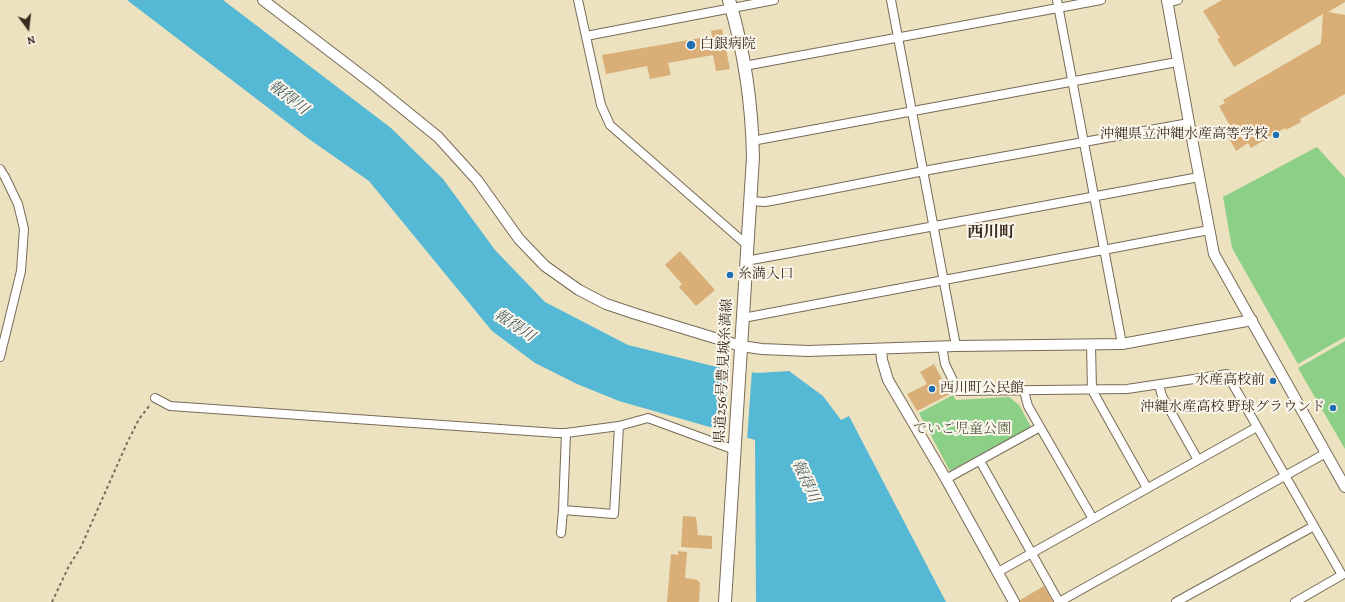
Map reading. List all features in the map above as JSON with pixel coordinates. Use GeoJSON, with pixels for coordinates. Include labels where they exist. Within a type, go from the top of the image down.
{"type":"FeatureCollection","features":[{"type":"Feature","properties":{"kind":"main road","name":"県道256号豊見城糸満線"},"geometry":{"type":"LineString","coordinates":[[725,602],[750,201],[752,141],[744,66],[730,4]]}},
{"type":"Feature","properties":{"kind":"street"},"geometry":{"type":"LineString","coordinates":[[263,0],[374,85],[438,137],[477,180],[519,239],[545,266],[579,290],[606,304],[636,314],[741,346],[762,349],[791,350],[880,349],[942,346],[1122,344],[1252,320]]}},
{"type":"Feature","properties":{"kind":"street"},"geometry":{"type":"LineString","coordinates":[[578,0],[602,105],[610,125],[747,245]]}},
{"type":"Feature","properties":{"kind":"street"},"geometry":{"type":"LineString","coordinates":[[586,36],[730,4],[774,0]]}},
{"type":"Feature","properties":{"kind":"street"},"geometry":{"type":"LineString","coordinates":[[891,0],[956,346]]}},
{"type":"Feature","properties":{"kind":"street"},"geometry":{"type":"LineString","coordinates":[[744,66],[898,38],[1058,4],[1101,0]]}},
{"type":"Feature","properties":{"kind":"street"},"geometry":{"type":"LineString","coordinates":[[1178,0],[1167,1],[1177,62],[1214,254],[1345,488]]}},
{"type":"Feature","properties":{"kind":"street"},"geometry":{"type":"LineString","coordinates":[[1058,4],[1122,344]]}},
{"type":"Feature","properties":{"kind":"street"},"geometry":{"type":"LineString","coordinates":[[752,141],[1177,62]]}},
{"type":"Feature","properties":{"kind":"street"},"geometry":{"type":"LineString","coordinates":[[750,201],[771,201],[1189,123]]}},
{"type":"Feature","properties":{"kind":"street"},"geometry":{"type":"LineString","coordinates":[[0,169],[18,204],[24,230],[21,271],[0,356]]}},
{"type":"Feature","properties":{"kind":"street"},"geometry":{"type":"LineString","coordinates":[[746,261],[1199,177]]}},
{"type":"Feature","properties":{"kind":"street"},"geometry":{"type":"LineString","coordinates":[[742,318],[1209,230]]}},
{"type":"Feature","properties":{"kind":"street"},"geometry":{"type":"LineString","coordinates":[[1091,345],[1092,390],[1147,488]]}},
{"type":"Feature","properties":{"kind":"street"},"geometry":{"type":"LineString","coordinates":[[942,346],[945,364],[958,391],[1126,390],[1227,374],[1342,575],[1295,602]]}},
{"type":"Feature","properties":{"kind":"street"},"geometry":{"type":"LineString","coordinates":[[880,349],[888,380],[946,479],[1014,602]]}},
{"type":"Feature","properties":{"kind":"street"},"geometry":{"type":"LineString","coordinates":[[1159,385],[1162,396],[1198,460]]}},
{"type":"Feature","properties":{"kind":"street"},"geometry":{"type":"LineString","coordinates":[[1024,391],[1028,406],[1093,519]]}},
{"type":"Feature","properties":{"kind":"street"},"geometry":{"type":"LineString","coordinates":[[155,398],[170,406],[566,433],[619,426],[648,418],[735,446]]}},
{"type":"Feature","properties":{"kind":"street"},"geometry":{"type":"LineString","coordinates":[[563,510],[614,514],[619,426]]}},
{"type":"Feature","properties":{"kind":"street"},"geometry":{"type":"LineString","coordinates":[[998,572],[1258,427]]}},
{"type":"Feature","properties":{"kind":"street"},"geometry":{"type":"LineString","coordinates":[[946,479],[1040,428]]}},
{"type":"Feature","properties":{"kind":"street"},"geometry":{"type":"LineString","coordinates":[[561,533],[566,433]]}},
{"type":"Feature","properties":{"kind":"street"},"geometry":{"type":"LineString","coordinates":[[980,461],[1059,602],[1326,453]]}},
{"type":"Feature","properties":{"kind":"street"},"geometry":{"type":"LineString","coordinates":[[1176,602],[1314,526]]}},
{"type":"Feature","properties":{"kind":"path"},"geometry":{"type":"LineString","coordinates":[[52,602],[69,566],[81,547],[139,419],[155,398]]}},
{"type":"Feature","properties":{"kind":"green space"},"geometry":{"type":"Polygon","coordinates":[[[1317,147],[1345,178],[1345,337],[1298,364],[1232,248],[1223,197],[1317,147]]]}},
{"type":"Feature","properties":{"kind":"green space","name":"沖縄水産高校 野球グラウンド"},"geometry":{"type":"Polygon","coordinates":[[[1345,341],[1345,449],[1298,368],[1345,341]]]}},
{"type":"Feature","properties":{"kind":"green space","name":"でいご児童公園"},"geometry":{"type":"Polygon","coordinates":[[[953,395],[956,400],[1009,397],[1019,405],[1031,427],[950,471],[919,413],[953,395]]]}},
{"type":"Feature","properties":{"kind":"water","name":"報得川"},"geometry":{"type":"Polygon","coordinates":[[[127,0],[223,0],[391,128],[443,179],[495,250],[545,302],[628,345],[725,369],[757,373],[789,371],[823,396],[841,420],[849,416],[946,602],[756,602],[755,440],[619,401],[577,384],[535,363],[492,331],[369,181],[309,139],[127,0]]]}},
{"type":"Feature","properties":{"kind":"pier"},"geometry":{"type":"Polygon","coordinates":[[[728,367],[752,370],[747,440],[724,433],[728,367]]]}},
{"type":"Feature","properties":{"kind":"building"},"geometry":{"type":"Polygon","coordinates":[[[1222,0],[1345,0],[1345,2],[1328,12],[1345,15],[1345,94],[1300,119],[1301,122],[1286,130],[1285,128],[1251,148],[1248,143],[1236,151],[1227,134],[1233,131],[1219,106],[1225,103],[1223,100],[1321,43],[1323,14],[1234,67],[1217,39],[1220,38],[1203,11],[1222,0]]]}},
{"type":"Feature","properties":{"kind":"building","name":"白銀病院"},"geometry":{"type":"Polygon","coordinates":[[[722,29],[730,69],[716,71],[713,55],[668,63],[671,75],[650,79],[647,66],[606,74],[602,55],[712,36],[711,31],[722,29]]]}},
{"type":"Feature","properties":{"kind":"building"},"geometry":{"type":"Polygon","coordinates":[[[680,251],[715,290],[696,306],[679,287],[682,284],[665,265],[680,251]]]}},
{"type":"Feature","properties":{"kind":"building","name":"西川町公民館"},"geometry":{"type":"Polygon","coordinates":[[[934,364],[950,394],[917,411],[907,394],[927,384],[920,372],[934,364]]]}},
{"type":"Feature","properties":{"kind":"building"},"geometry":{"type":"Polygon","coordinates":[[[683,516],[696,517],[698,535],[712,536],[712,549],[681,547],[683,516]]]}},
{"type":"Feature","properties":{"kind":"building"},"geometry":{"type":"Polygon","coordinates":[[[678,551],[687,552],[685,578],[698,580],[698,582],[700,582],[699,602],[667,602],[671,554],[678,555],[678,551]]]}},
{"type":"Feature","properties":{"kind":"building"},"geometry":{"type":"Polygon","coordinates":[[[1044,586],[1053,602],[1020,602],[1020,600],[1044,586]]]}},
{"type":"Feature","properties":{"kind":"place","name":"白銀病院"},"geometry":{"type":"Point","coordinates":[691,45]}},
{"type":"Feature","properties":{"kind":"place","name":"沖縄県立沖縄水産高等学校"},"geometry":{"type":"Point","coordinates":[1276,135]}},
{"type":"Feature","properties":{"kind":"place","name":"糸満入口"},"geometry":{"type":"Point","coordinates":[730,275]}},
{"type":"Feature","properties":{"kind":"place","name":"水産高校前"},"geometry":{"type":"Point","coordinates":[1273,381]}},
{"type":"Feature","properties":{"kind":"place","name":"西川町公民館"},"geometry":{"type":"Point","coordinates":[932,389]}},
{"type":"Feature","properties":{"kind":"place","name":"沖縄水産高校 野球グラウンド"},"geometry":{"type":"Point","coordinates":[1333,408]}},
{"type":"Feature","properties":{"kind":"district","name":"西川町"},"geometry":{"type":"Point","coordinates":[991,233]}}]}
